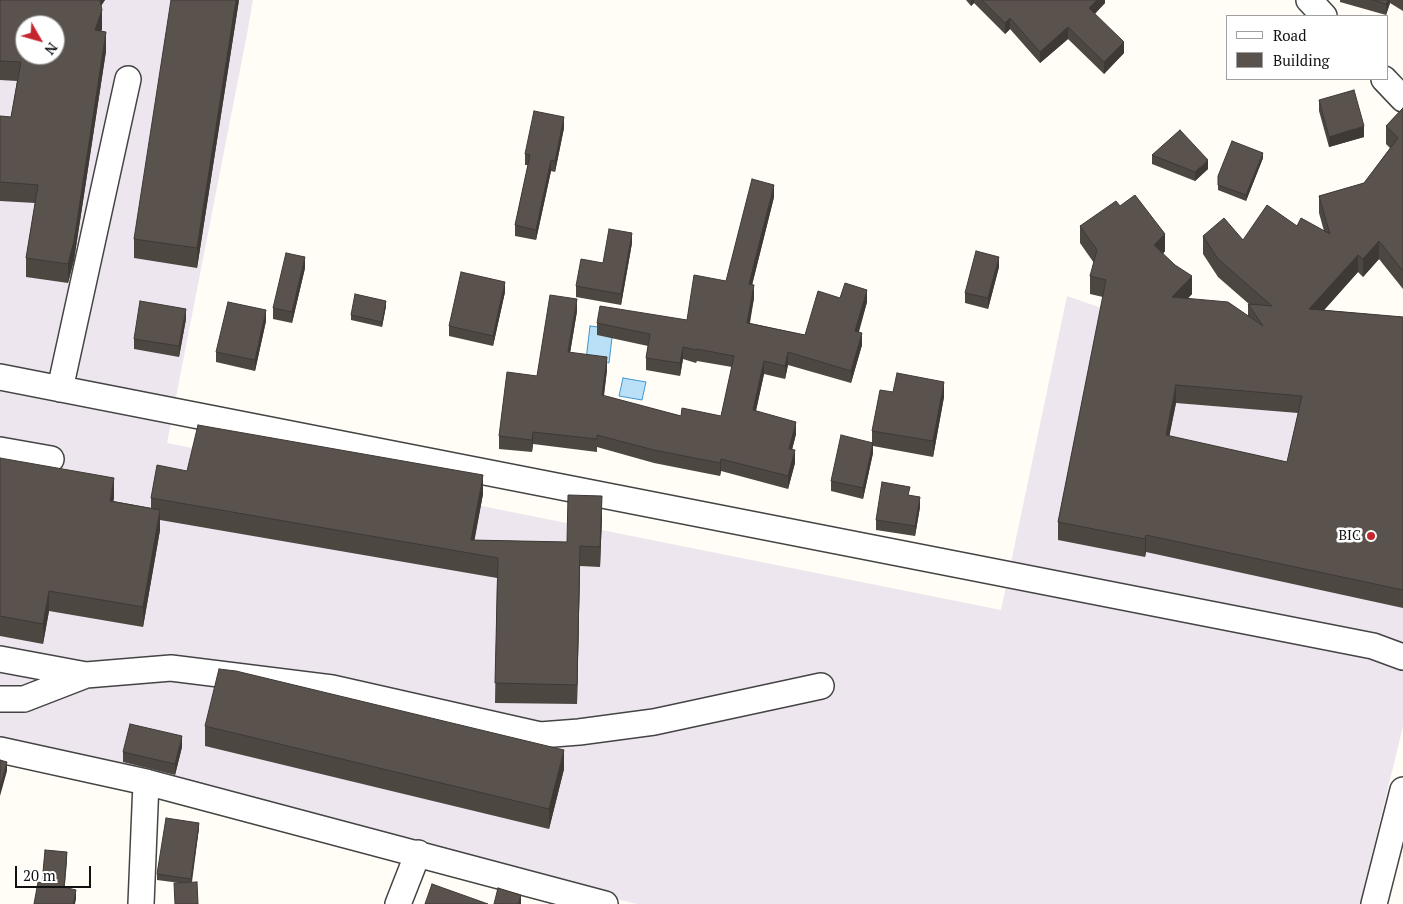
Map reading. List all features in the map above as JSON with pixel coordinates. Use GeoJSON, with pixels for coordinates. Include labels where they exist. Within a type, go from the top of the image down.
{"type":"FeatureCollection","features":[{"type":"Feature","properties":{"kind":"street"},"geometry":{"type":"LineString","coordinates":[[1309,0],[1323,15]]}},
{"type":"Feature","properties":{"kind":"street"},"geometry":{"type":"LineString","coordinates":[[60,389],[128,79]]}},
{"type":"Feature","properties":{"kind":"street"},"geometry":{"type":"LineString","coordinates":[[1385,80],[1403,99]]}},
{"type":"Feature","properties":{"kind":"street"},"geometry":{"type":"LineString","coordinates":[[0,377],[1363,644],[1403,657]]}},
{"type":"Feature","properties":{"kind":"street"},"geometry":{"type":"LineString","coordinates":[[0,450],[51,459]]}},
{"type":"Feature","properties":{"kind":"street"},"geometry":{"type":"LineString","coordinates":[[0,659],[86,675],[171,668],[332,688],[540,735],[654,722],[821,686]]}},
{"type":"Feature","properties":{"kind":"street"},"geometry":{"type":"LineString","coordinates":[[0,699],[24,699],[86,675]]}},
{"type":"Feature","properties":{"kind":"street"},"geometry":{"type":"LineString","coordinates":[[0,750],[146,782],[605,904]]}},
{"type":"Feature","properties":{"kind":"street"},"geometry":{"type":"LineString","coordinates":[[141,904],[146,782]]}},
{"type":"Feature","properties":{"kind":"street"},"geometry":{"type":"LineString","coordinates":[[1374,904],[1403,790]]}},
{"type":"Feature","properties":{"kind":"street"},"geometry":{"type":"LineString","coordinates":[[398,904],[418,854]]}},
{"type":"Feature","properties":{"kind":"shaded area"},"geometry":{"type":"Polygon","coordinates":[[[0,0],[253,0],[167,443],[1001,610],[1067,296],[1168,331],[1403,334],[1403,726],[1360,904],[637,904],[0,747],[0,0]]]}},
{"type":"Feature","properties":{"kind":"water"},"geometry":{"type":"Polygon","coordinates":[[[590,326],[613,329],[609,363],[586,360],[590,326]]]}},
{"type":"Feature","properties":{"kind":"water"},"geometry":{"type":"Polygon","coordinates":[[[623,378],[646,382],[642,400],[619,396],[623,378]]]}},
{"type":"Feature","properties":{"kind":"building"},"geometry":{"type":"Polygon","coordinates":[[[0,0],[100,0],[102,10],[95,30],[106,32],[74,241],[68,264],[26,258],[38,185],[0,182],[0,116],[11,117],[20,65],[65,65],[65,15],[15,15],[15,62],[0,61],[0,0]]]}},
{"type":"Feature","properties":{"kind":"building"},"geometry":{"type":"Polygon","coordinates":[[[171,0],[236,0],[197,248],[134,239],[171,0]]]}},
{"type":"Feature","properties":{"kind":"building"},"geometry":{"type":"Polygon","coordinates":[[[982,0],[1097,0],[1089,8],[1124,42],[1104,62],[1068,27],[1040,52],[1010,18],[1005,23],[982,0]]]}},
{"type":"Feature","properties":{"kind":"building"},"geometry":{"type":"Polygon","coordinates":[[[1373,0],[1388,0],[1386,4],[1373,0]]]}},
{"type":"Feature","properties":{"kind":"building"},"geometry":{"type":"Polygon","coordinates":[[[1354,90],[1364,126],[1329,137],[1319,100],[1354,90]]]}},
{"type":"Feature","properties":{"kind":"building"},"geometry":{"type":"Polygon","coordinates":[[[1403,108],[1403,271],[1379,241],[1363,259],[1358,255],[1309,309],[1403,317],[1403,590],[1146,535],[1145,539],[1058,522],[1106,280],[1090,276],[1097,250],[1080,226],[1116,201],[1120,206],[1135,195],[1165,234],[1154,245],[1175,265],[1192,276],[1172,297],[1228,302],[1263,326],[1248,304],[1272,306],[1218,259],[1203,236],[1224,218],[1243,240],[1267,205],[1297,226],[1301,218],[1330,234],[1319,196],[1364,183],[1398,138],[1386,126],[1403,108]],[[1176,385],[1166,435],[1287,462],[1302,396],[1176,385]]]}},
{"type":"Feature","properties":{"kind":"building"},"geometry":{"type":"Polygon","coordinates":[[[534,111],[564,117],[555,161],[551,160],[536,230],[515,225],[530,155],[525,154],[534,111]]]}},
{"type":"Feature","properties":{"kind":"building"},"geometry":{"type":"Polygon","coordinates":[[[1180,130],[1208,160],[1195,172],[1152,155],[1180,130]]]}},
{"type":"Feature","properties":{"kind":"building"},"geometry":{"type":"Polygon","coordinates":[[[1232,141],[1263,153],[1246,195],[1218,185],[1218,176],[1232,141]]]}},
{"type":"Feature","properties":{"kind":"building"},"geometry":{"type":"Polygon","coordinates":[[[752,179],[774,185],[749,284],[754,285],[747,323],[805,335],[818,291],[840,298],[845,283],[867,290],[855,331],[862,333],[851,371],[788,352],[785,366],[764,361],[753,410],[796,422],[789,449],[795,450],[788,476],[721,459],[720,463],[654,450],[597,435],[597,439],[533,432],[532,440],[499,436],[507,372],[537,376],[550,295],[577,299],[568,352],[607,357],[602,395],[681,416],[682,408],[721,416],[734,356],[683,347],[680,363],[646,358],[650,334],[597,323],[600,306],[687,320],[694,275],[726,281],[752,179]]]}},
{"type":"Feature","properties":{"kind":"building"},"geometry":{"type":"Polygon","coordinates":[[[609,229],[632,233],[621,294],[576,286],[581,259],[603,263],[609,229]]]}},
{"type":"Feature","properties":{"kind":"building"},"geometry":{"type":"Polygon","coordinates":[[[976,251],[999,257],[988,298],[965,293],[976,251]]]}},
{"type":"Feature","properties":{"kind":"building"},"geometry":{"type":"Polygon","coordinates":[[[286,253],[305,257],[292,312],[273,308],[286,253]]]}},
{"type":"Feature","properties":{"kind":"building"},"geometry":{"type":"Polygon","coordinates":[[[461,272],[505,282],[493,336],[449,326],[461,272]]]}},
{"type":"Feature","properties":{"kind":"building"},"geometry":{"type":"Polygon","coordinates":[[[355,294],[386,301],[382,322],[351,315],[355,294]]]}},
{"type":"Feature","properties":{"kind":"building"},"geometry":{"type":"Polygon","coordinates":[[[140,301],[186,309],[179,346],[134,339],[140,301]]]}},
{"type":"Feature","properties":{"kind":"building"},"geometry":{"type":"Polygon","coordinates":[[[228,302],[266,310],[255,360],[216,352],[228,302]]]}},
{"type":"Feature","properties":{"kind":"building"},"geometry":{"type":"Polygon","coordinates":[[[897,373],[944,382],[933,441],[872,431],[880,390],[893,392],[897,373]]]}},
{"type":"Feature","properties":{"kind":"building"},"geometry":{"type":"Polygon","coordinates":[[[198,425],[483,475],[471,540],[567,542],[568,495],[602,496],[600,547],[580,546],[577,685],[495,683],[498,558],[151,498],[157,465],[187,471],[198,425]]]}},
{"type":"Feature","properties":{"kind":"building"},"geometry":{"type":"Polygon","coordinates":[[[841,435],[873,443],[863,488],[831,481],[841,435]]]}},
{"type":"Feature","properties":{"kind":"building"},"geometry":{"type":"Polygon","coordinates":[[[0,458],[114,478],[110,501],[160,510],[143,607],[49,591],[43,624],[0,616],[0,458]]]}},
{"type":"Feature","properties":{"kind":"building"},"geometry":{"type":"Polygon","coordinates":[[[882,482],[910,487],[908,495],[920,497],[915,526],[876,520],[882,482]]]}},
{"type":"Feature","properties":{"kind":"building"},"geometry":{"type":"Polygon","coordinates":[[[219,669],[236,671],[564,750],[549,809],[205,726],[219,669]]]}},
{"type":"Feature","properties":{"kind":"building"},"geometry":{"type":"Polygon","coordinates":[[[130,724],[182,736],[175,764],[123,752],[130,724]]]}},
{"type":"Feature","properties":{"kind":"building"},"geometry":{"type":"Polygon","coordinates":[[[0,760],[7,762],[0,787],[0,760]]]}},
{"type":"Feature","properties":{"kind":"building"},"geometry":{"type":"Polygon","coordinates":[[[166,818],[199,823],[191,879],[157,874],[166,818]]]}},
{"type":"Feature","properties":{"kind":"building"},"geometry":{"type":"Polygon","coordinates":[[[45,850],[67,852],[64,887],[76,890],[73,904],[34,904],[38,882],[42,883],[45,850]]]}},
{"type":"Feature","properties":{"kind":"building"},"geometry":{"type":"Polygon","coordinates":[[[197,882],[198,904],[175,904],[174,883],[197,882]]]}},
{"type":"Feature","properties":{"kind":"building"},"geometry":{"type":"Polygon","coordinates":[[[432,884],[488,904],[425,904],[432,884]]]}},
{"type":"Feature","properties":{"kind":"building"},"geometry":{"type":"Polygon","coordinates":[[[498,888],[521,895],[518,904],[494,904],[498,888]]]}},
{"type":"Feature","properties":{"kind":"place","name":"BIC"},"geometry":{"type":"Point","coordinates":[1371,536]}}]}
